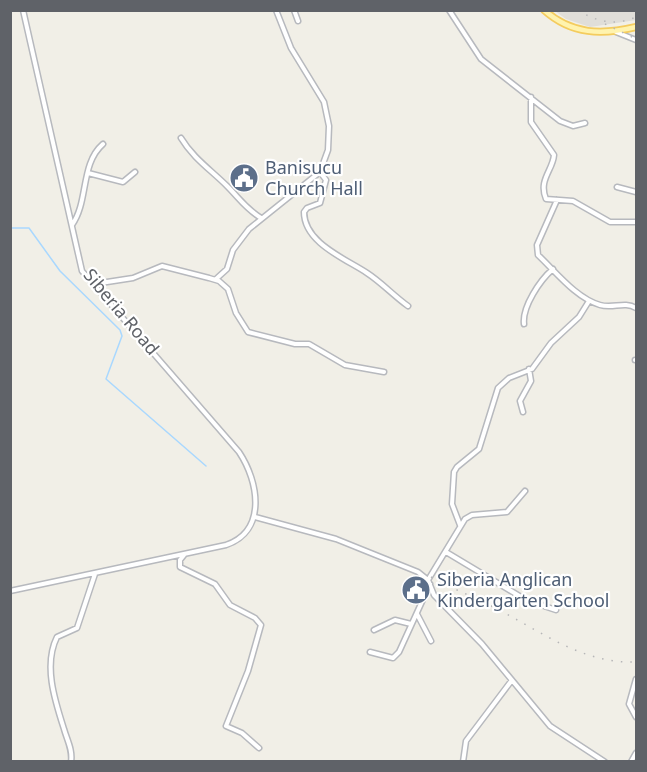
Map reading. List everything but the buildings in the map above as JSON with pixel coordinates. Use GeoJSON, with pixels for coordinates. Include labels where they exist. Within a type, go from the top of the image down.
{"type":"FeatureCollection","features":[{"type":"Feature","properties":{"kind":"main road"},"geometry":{"type":"LineString","coordinates":[[544,10],[559,21],[582,31],[616,32],[636,27]]}},
{"type":"Feature","properties":{"kind":"street","name":"Siberia Road"},"geometry":{"type":"LineString","coordinates":[[22,10],[82,271],[239,452],[254,494],[255,517]]}},
{"type":"Feature","properties":{"kind":"street"},"geometry":{"type":"LineString","coordinates":[[215,280],[227,269],[238,243],[261,218],[320,172],[328,150],[327,112],[324,102],[288,42],[276,10]]}},
{"type":"Feature","properties":{"kind":"street"},"geometry":{"type":"LineString","coordinates":[[294,10],[298,21]]}},
{"type":"Feature","properties":{"kind":"street"},"geometry":{"type":"LineString","coordinates":[[449,10],[479,57],[568,125],[578,126],[585,123]]}},
{"type":"Feature","properties":{"kind":"street"},"geometry":{"type":"LineString","coordinates":[[616,32],[636,40]]}},
{"type":"Feature","properties":{"kind":"street"},"geometry":{"type":"LineString","coordinates":[[531,98],[531,122],[554,155],[546,172],[544,195],[547,200],[578,203],[610,222],[636,222]]}},
{"type":"Feature","properties":{"kind":"street"},"geometry":{"type":"LineString","coordinates":[[181,138],[206,168],[230,188],[241,204],[261,218]]}},
{"type":"Feature","properties":{"kind":"street"},"geometry":{"type":"LineString","coordinates":[[72,225],[77,215],[95,151],[103,144]]}},
{"type":"Feature","properties":{"kind":"street"},"geometry":{"type":"LineString","coordinates":[[88,173],[123,182],[135,172]]}},
{"type":"Feature","properties":{"kind":"street"},"geometry":{"type":"LineString","coordinates":[[320,172],[326,180],[320,203],[307,208],[304,212],[310,231],[332,252],[366,272],[408,306]]}},
{"type":"Feature","properties":{"kind":"street"},"geometry":{"type":"LineString","coordinates":[[617,187],[636,192]]}},
{"type":"Feature","properties":{"kind":"street"},"geometry":{"type":"LineString","coordinates":[[557,200],[536,250],[553,269],[589,300],[604,306],[627,304],[636,308]]}},
{"type":"Feature","properties":{"kind":"street"},"geometry":{"type":"LineString","coordinates":[[93,284],[133,278],[162,266],[215,280],[228,289],[236,313],[248,332],[295,344],[309,344],[345,365],[384,372]]}},
{"type":"Feature","properties":{"kind":"street"},"geometry":{"type":"LineString","coordinates":[[524,324],[525,310],[540,284],[553,269]]}},
{"type":"Feature","properties":{"kind":"street"},"geometry":{"type":"LineString","coordinates":[[460,525],[452,504],[454,472],[479,450],[490,410],[502,382],[529,369],[579,316],[589,300]]}},
{"type":"Feature","properties":{"kind":"street"},"geometry":{"type":"LineString","coordinates":[[523,412],[520,398],[531,381],[529,369]]}},
{"type":"Feature","properties":{"kind":"street"},"geometry":{"type":"LineString","coordinates":[[370,652],[389,657],[395,656],[417,614],[429,582],[460,525],[472,515],[507,512],[525,491]]}},
{"type":"Feature","properties":{"kind":"street"},"geometry":{"type":"LineString","coordinates":[[10,591],[232,543],[248,531],[255,517],[346,543],[418,572],[429,582],[434,595],[460,621],[553,729],[605,762]]}},
{"type":"Feature","properties":{"kind":"street"},"geometry":{"type":"LineString","coordinates":[[446,552],[531,602],[556,610]]}},
{"type":"Feature","properties":{"kind":"street"},"geometry":{"type":"LineString","coordinates":[[184,554],[180,560],[180,567],[215,584],[230,604],[255,618],[261,625],[246,678],[226,726],[243,733],[259,748]]}},
{"type":"Feature","properties":{"kind":"street"},"geometry":{"type":"LineString","coordinates":[[71,762],[70,749],[52,688],[53,654],[57,637],[77,628],[95,574]]}},
{"type":"Feature","properties":{"kind":"street"},"geometry":{"type":"LineString","coordinates":[[417,614],[431,641]]}},
{"type":"Feature","properties":{"kind":"street"},"geometry":{"type":"LineString","coordinates":[[374,630],[395,620],[411,624]]}},
{"type":"Feature","properties":{"kind":"street"},"geometry":{"type":"LineString","coordinates":[[636,679],[629,704],[636,717]]}},
{"type":"Feature","properties":{"kind":"street"},"geometry":{"type":"LineString","coordinates":[[462,760],[466,741],[512,680]]}},
{"type":"Feature","properties":{"kind":"street"},"geometry":{"type":"LineString","coordinates":[[631,762],[636,753]]}},
{"type":"Feature","properties":{"kind":"shaded area"},"geometry":{"type":"Polygon","coordinates":[[[555,11],[636,11],[636,20],[590,27],[566,19],[555,11]]]}},
{"type":"Feature","properties":{"kind":"waterway"},"geometry":{"type":"LineString","coordinates":[[10,228],[29,228],[60,271],[120,330],[122,336],[106,379],[206,466]]}},
{"type":"Feature","properties":{"kind":"railway"},"geometry":{"type":"LineString","coordinates":[[578,10],[599,20],[614,22],[636,17]]}},
{"type":"Feature","properties":{"kind":"railway"},"geometry":{"type":"LineString","coordinates":[[605,24],[636,39]]}},
{"type":"Feature","properties":{"kind":"railway"},"geometry":{"type":"LineString","coordinates":[[431,577],[564,645],[598,658],[636,662]]}},
{"type":"Feature","properties":{"kind":"place","name":"Banisucu Church Hall"},"geometry":{"type":"Point","coordinates":[244,178]}},
{"type":"Feature","properties":{"kind":"place","name":"Siberia Anglican Kindergarten School"},"geometry":{"type":"Point","coordinates":[416,590]}}]}
